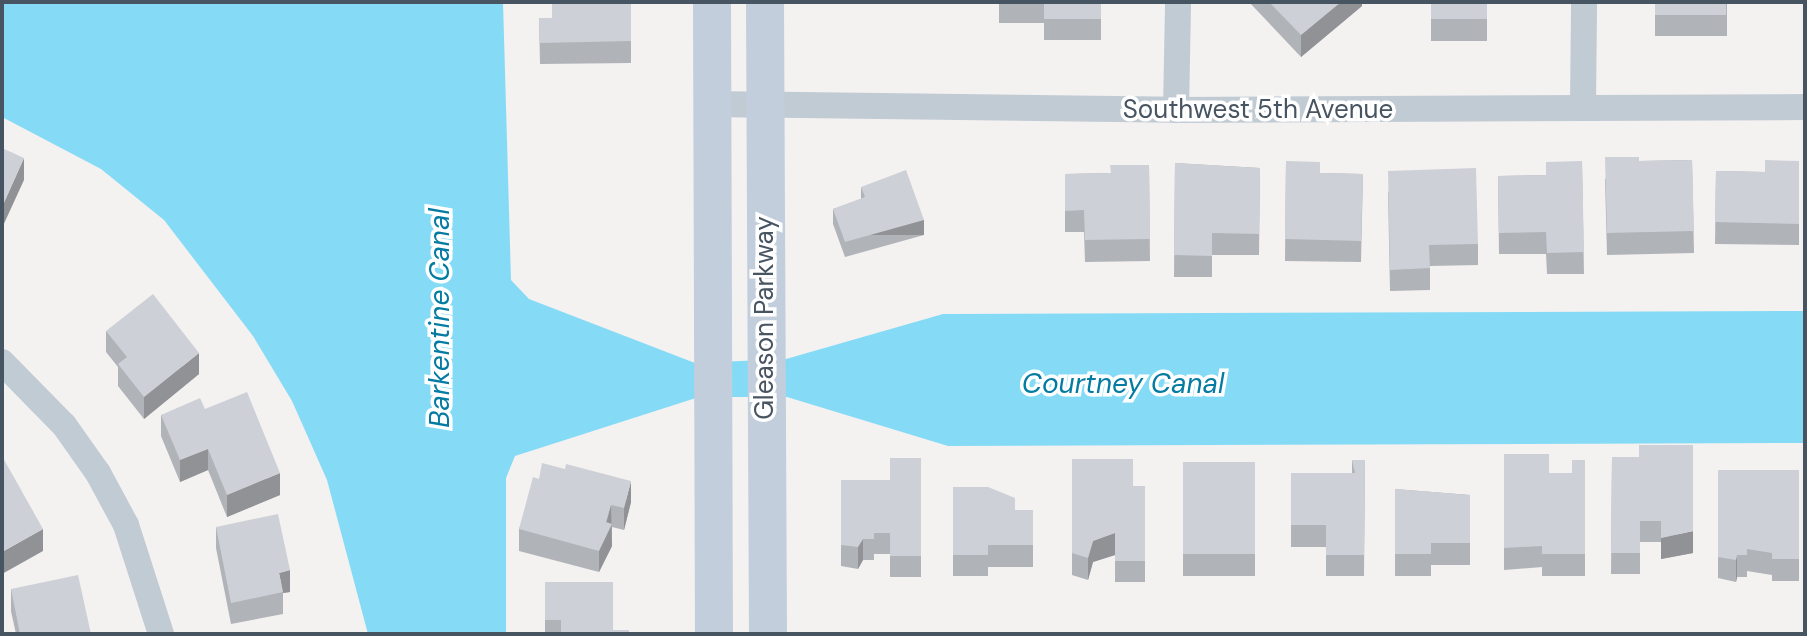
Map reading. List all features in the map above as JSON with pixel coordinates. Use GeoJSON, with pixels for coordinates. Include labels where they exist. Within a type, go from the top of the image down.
{"type":"FeatureCollection","features":[{"type":"Feature","properties":{"kind":"main road","name":"Gleason Parkway"},"geometry":{"type":"LineString","coordinates":[[712,2],[714,634]]}},
{"type":"Feature","properties":{"kind":"main road","name":"Gleason Parkway"},"geometry":{"type":"LineString","coordinates":[[765,2],[768,634]]}},
{"type":"Feature","properties":{"kind":"street"},"geometry":{"type":"LineString","coordinates":[[1176,110],[1178,2]]}},
{"type":"Feature","properties":{"kind":"street"},"geometry":{"type":"LineString","coordinates":[[1583,105],[1584,2]]}},
{"type":"Feature","properties":{"kind":"street","name":"Southwest 5th Avenue"},"geometry":{"type":"LineString","coordinates":[[712,104],[1176,110],[1583,105],[1805,107]]}},
{"type":"Feature","properties":{"kind":"street"},"geometry":{"type":"LineString","coordinates":[[3,363],[64,425],[98,473],[126,525],[161,634]]}},
{"type":"Feature","properties":{"kind":"water"},"geometry":{"type":"Polygon","coordinates":[[[2,2],[503,2],[511,280],[529,299],[695,363],[786,359],[943,314],[1805,311],[1805,443],[948,446],[787,397],[699,397],[515,456],[506,478],[506,634],[368,634],[327,480],[292,401],[253,336],[164,220],[101,169],[2,117],[2,2]]]}},
{"type":"Feature","properties":{"kind":"building"},"geometry":{"type":"Polygon","coordinates":[[[552,2],[631,4],[631,41],[540,43],[539,18],[552,18],[552,2]]]}},
{"type":"Feature","properties":{"kind":"building"},"geometry":{"type":"Polygon","coordinates":[[[1044,2],[1101,2],[1101,19],[1044,19],[1044,2]]]}},
{"type":"Feature","properties":{"kind":"building"},"geometry":{"type":"Polygon","coordinates":[[[1269,2],[1341,2],[1301,35],[1269,2]]]}},
{"type":"Feature","properties":{"kind":"building"},"geometry":{"type":"Polygon","coordinates":[[[1431,2],[1487,2],[1487,19],[1431,19],[1431,2]]]}},
{"type":"Feature","properties":{"kind":"building"},"geometry":{"type":"Polygon","coordinates":[[[1655,2],[1726,2],[1726,15],[1655,15],[1655,2]]]}},
{"type":"Feature","properties":{"kind":"building"},"geometry":{"type":"Polygon","coordinates":[[[2,148],[24,158],[2,207],[2,148]]]}},
{"type":"Feature","properties":{"kind":"building"},"geometry":{"type":"Polygon","coordinates":[[[1605,157],[1639,157],[1639,161],[1692,160],[1694,231],[1607,233],[1605,157]]]}},
{"type":"Feature","properties":{"kind":"building"},"geometry":{"type":"Polygon","coordinates":[[[1765,160],[1799,161],[1799,224],[1715,222],[1716,171],[1765,172],[1765,160]]]}},
{"type":"Feature","properties":{"kind":"building"},"geometry":{"type":"Polygon","coordinates":[[[1286,161],[1320,162],[1320,173],[1363,174],[1361,241],[1285,239],[1286,161]]]}},
{"type":"Feature","properties":{"kind":"building"},"geometry":{"type":"Polygon","coordinates":[[[1582,161],[1584,252],[1547,253],[1546,232],[1499,233],[1498,176],[1546,175],[1546,162],[1582,161]]]}},
{"type":"Feature","properties":{"kind":"building"},"geometry":{"type":"Polygon","coordinates":[[[1175,163],[1260,168],[1259,234],[1212,233],[1212,256],[1174,255],[1175,163]]]}},
{"type":"Feature","properties":{"kind":"building"},"geometry":{"type":"Polygon","coordinates":[[[1110,165],[1149,165],[1150,239],[1085,240],[1084,210],[1065,211],[1065,174],[1111,173],[1110,165]]]}},
{"type":"Feature","properties":{"kind":"building"},"geometry":{"type":"Polygon","coordinates":[[[1476,168],[1478,244],[1429,245],[1430,268],[1390,270],[1388,171],[1476,168]]]}},
{"type":"Feature","properties":{"kind":"building"},"geometry":{"type":"Polygon","coordinates":[[[906,170],[924,220],[845,242],[833,209],[865,197],[861,187],[906,170]]]}},
{"type":"Feature","properties":{"kind":"building"},"geometry":{"type":"Polygon","coordinates":[[[153,294],[199,353],[144,397],[118,364],[127,357],[106,331],[153,294]]]}},
{"type":"Feature","properties":{"kind":"building"},"geometry":{"type":"Polygon","coordinates":[[[247,392],[280,473],[227,495],[208,449],[180,460],[161,415],[200,398],[205,409],[247,392]]]}},
{"type":"Feature","properties":{"kind":"building"},"geometry":{"type":"Polygon","coordinates":[[[1639,445],[1693,445],[1693,531],[1661,538],[1661,521],[1640,521],[1640,553],[1611,553],[1612,457],[1639,457],[1639,445]]]}},
{"type":"Feature","properties":{"kind":"building"},"geometry":{"type":"Polygon","coordinates":[[[1504,454],[1549,454],[1549,473],[1572,473],[1572,460],[1585,460],[1585,554],[1542,554],[1542,546],[1504,548],[1504,454]]]}},
{"type":"Feature","properties":{"kind":"building"},"geometry":{"type":"Polygon","coordinates":[[[2,456],[43,529],[2,552],[2,456]]]}},
{"type":"Feature","properties":{"kind":"building"},"geometry":{"type":"Polygon","coordinates":[[[890,458],[921,458],[921,556],[890,556],[890,533],[874,533],[874,539],[863,539],[858,547],[841,545],[841,480],[890,480],[890,458]]]}},
{"type":"Feature","properties":{"kind":"building"},"geometry":{"type":"Polygon","coordinates":[[[1072,459],[1133,459],[1133,486],[1145,486],[1145,561],[1115,561],[1115,533],[1093,541],[1088,558],[1072,553],[1072,459]]]}},
{"type":"Feature","properties":{"kind":"building"},"geometry":{"type":"Polygon","coordinates":[[[1352,460],[1365,460],[1364,555],[1326,555],[1326,525],[1291,525],[1291,473],[1355,473],[1352,460]]]}},
{"type":"Feature","properties":{"kind":"building"},"geometry":{"type":"Polygon","coordinates":[[[1183,462],[1255,462],[1255,554],[1183,554],[1183,462]]]}},
{"type":"Feature","properties":{"kind":"building"},"geometry":{"type":"Polygon","coordinates":[[[542,463],[565,469],[566,464],[631,481],[624,508],[611,505],[606,522],[612,524],[599,551],[519,529],[533,477],[539,479],[542,463]]]}},
{"type":"Feature","properties":{"kind":"building"},"geometry":{"type":"Polygon","coordinates":[[[1718,470],[1799,470],[1799,559],[1772,559],[1772,553],[1747,549],[1747,555],[1737,555],[1736,560],[1718,557],[1718,470]]]}},
{"type":"Feature","properties":{"kind":"building"},"geometry":{"type":"Polygon","coordinates":[[[953,487],[988,487],[1015,498],[1015,510],[1033,510],[1033,545],[988,545],[988,555],[953,555],[953,487]]]}},
{"type":"Feature","properties":{"kind":"building"},"geometry":{"type":"Polygon","coordinates":[[[1395,489],[1470,495],[1470,543],[1431,543],[1431,554],[1395,554],[1395,489]]]}},
{"type":"Feature","properties":{"kind":"building"},"geometry":{"type":"Polygon","coordinates":[[[278,514],[290,570],[279,573],[283,592],[231,603],[216,527],[278,514]]]}},
{"type":"Feature","properties":{"kind":"building"},"geometry":{"type":"Polygon","coordinates":[[[78,575],[91,634],[20,634],[11,589],[78,575]]]}},
{"type":"Feature","properties":{"kind":"building"},"geometry":{"type":"Polygon","coordinates":[[[545,582],[613,582],[613,630],[629,630],[629,634],[561,634],[561,620],[545,620],[545,582]]]}},
{"type":"Feature","properties":{"kind":"water label","name":"Barkentine Canal"},"geometry":{"type":"Point","coordinates":[440,318]}},
{"type":"Feature","properties":{"kind":"water label","name":"Courtney Canal"},"geometry":{"type":"Point","coordinates":[1123,384]}}]}
